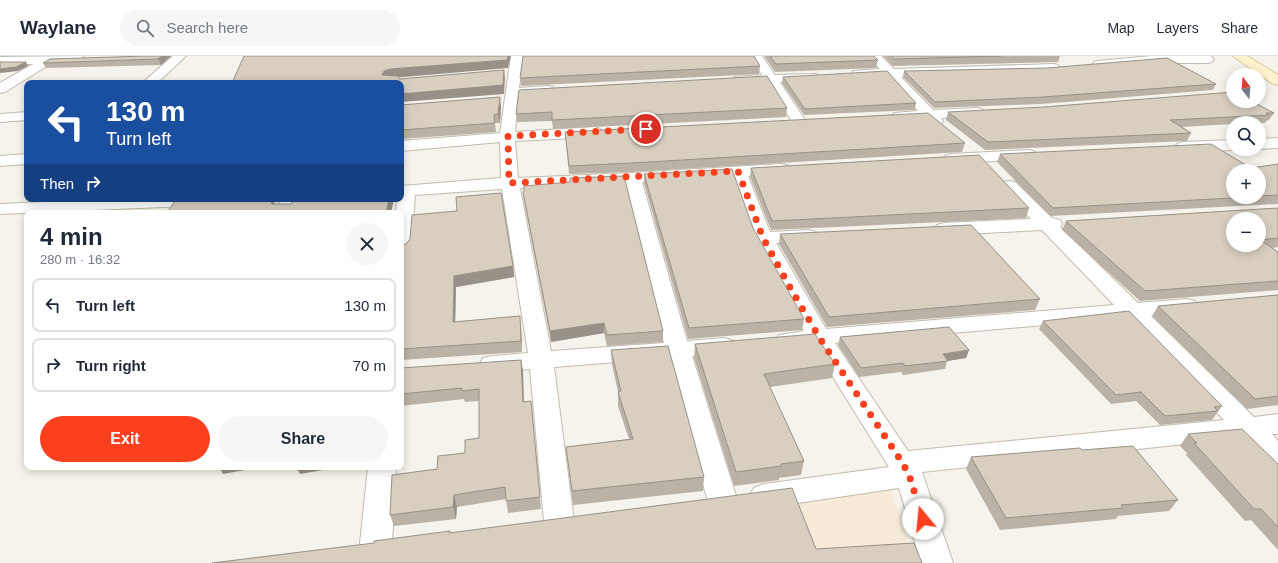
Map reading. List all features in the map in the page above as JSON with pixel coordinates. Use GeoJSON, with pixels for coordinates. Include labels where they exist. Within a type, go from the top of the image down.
{"type":"FeatureCollection","features":[{"type":"Feature","properties":{"kind":"street"},"geometry":{"type":"LineString","coordinates":[[152,80],[180,56]]}},
{"type":"Feature","properties":{"kind":"street"},"geometry":{"type":"LineString","coordinates":[[517,56],[511,95],[508,136],[509,183],[514,202],[541,361],[559,521]]}},
{"type":"Feature","properties":{"kind":"street"},"geometry":{"type":"LineString","coordinates":[[756,56],[798,120]]}},
{"type":"Feature","properties":{"kind":"street"},"geometry":{"type":"LineString","coordinates":[[874,56],[929,115],[981,157],[1044,224],[1278,458]]}},
{"type":"Feature","properties":{"kind":"street"},"geometry":{"type":"LineString","coordinates":[[1239,56],[1278,80]]}},
{"type":"Feature","properties":{"kind":"street"},"geometry":{"type":"LineString","coordinates":[[0,89],[51,58]]}},
{"type":"Feature","properties":{"kind":"street"},"geometry":{"type":"LineString","coordinates":[[0,61],[51,58],[94,58]]}},
{"type":"Feature","properties":{"kind":"street"},"geometry":{"type":"LineString","coordinates":[[1087,66],[1159,59],[1208,59]]}},
{"type":"Feature","properties":{"kind":"street"},"geometry":{"type":"LineString","coordinates":[[845,75],[890,72],[1067,67]]}},
{"type":"Feature","properties":{"kind":"street"},"geometry":{"type":"LineString","coordinates":[[499,73],[514,72]]}},
{"type":"Feature","properties":{"kind":"street"},"geometry":{"type":"LineString","coordinates":[[723,81],[823,76]]}},
{"type":"Feature","properties":{"kind":"street"},"geometry":{"type":"LineString","coordinates":[[495,100],[511,95],[559,89]]}},
{"type":"Feature","properties":{"kind":"street"},"geometry":{"type":"LineString","coordinates":[[883,117],[988,111]]}},
{"type":"Feature","properties":{"kind":"street"},"geometry":{"type":"LineString","coordinates":[[0,118],[24,116]]}},
{"type":"Feature","properties":{"kind":"street"},"geometry":{"type":"LineString","coordinates":[[783,121],[814,120]]}},
{"type":"Feature","properties":{"kind":"street"},"geometry":{"type":"LineString","coordinates":[[404,146],[508,136],[610,131]]}},
{"type":"Feature","properties":{"kind":"street"},"geometry":{"type":"LineString","coordinates":[[1266,144],[1278,143]]}},
{"type":"Feature","properties":{"kind":"street"},"geometry":{"type":"LineString","coordinates":[[1170,148],[1226,145]]}},
{"type":"Feature","properties":{"kind":"street"},"geometry":{"type":"LineString","coordinates":[[934,160],[1044,154]]}},
{"type":"Feature","properties":{"kind":"street"},"geometry":{"type":"LineString","coordinates":[[0,161],[24,159]]}},
{"type":"Feature","properties":{"kind":"street"},"geometry":{"type":"LineString","coordinates":[[404,190],[793,168]]}},
{"type":"Feature","properties":{"kind":"street"},"geometry":{"type":"LineString","coordinates":[[738,171],[763,238],[819,337],[906,469],[937,563]]}},
{"type":"Feature","properties":{"kind":"street"},"geometry":{"type":"LineString","coordinates":[[632,178],[678,350],[711,503],[906,469],[1278,424]]}},
{"type":"Feature","properties":{"kind":"street"},"geometry":{"type":"LineString","coordinates":[[0,209],[162,202]]}},
{"type":"Feature","properties":{"kind":"street"},"geometry":{"type":"LineString","coordinates":[[927,230],[1068,223]]}},
{"type":"Feature","properties":{"kind":"street"},"geometry":{"type":"LineString","coordinates":[[763,238],[825,235]]}},
{"type":"Feature","properties":{"kind":"street"},"geometry":{"type":"LineString","coordinates":[[471,365],[678,350],[1208,304]]}},
{"type":"Feature","properties":{"kind":"street"},"geometry":{"type":"LineString","coordinates":[[346,548],[388,542],[382,470]]}},
{"type":"Feature","properties":{"kind":"shaded area"},"geometry":{"type":"Polygon","coordinates":[[[890,486],[915,563],[336,563],[890,486]]]}},
{"type":"Feature","properties":{"kind":"building"},"geometry":{"type":"Polygon","coordinates":[[[162,56],[158,59],[43,63],[50,59],[162,56]]]}},
{"type":"Feature","properties":{"kind":"building"},"geometry":{"type":"Polygon","coordinates":[[[244,56],[508,56],[507,60],[390,69],[384,71],[382,75],[398,76],[399,79],[504,70],[503,85],[404,94],[404,80],[233,80],[244,56]]]}},
{"type":"Feature","properties":{"kind":"building"},"geometry":{"type":"Polygon","coordinates":[[[523,56],[754,56],[760,66],[520,78],[523,56]]]}},
{"type":"Feature","properties":{"kind":"building"},"geometry":{"type":"Polygon","coordinates":[[[770,56],[874,56],[878,60],[776,64],[770,56]]]}},
{"type":"Feature","properties":{"kind":"building"},"geometry":{"type":"Polygon","coordinates":[[[892,56],[1001,56],[894,59],[892,56]]]}},
{"type":"Feature","properties":{"kind":"building"},"geometry":{"type":"Polygon","coordinates":[[[1167,58],[1216,84],[1043,97],[935,102],[904,71],[1047,68],[1167,58]]]}},
{"type":"Feature","properties":{"kind":"building"},"geometry":{"type":"Polygon","coordinates":[[[0,62],[26,62],[16,67],[0,69],[0,62]]]}},
{"type":"Feature","properties":{"kind":"building"},"geometry":{"type":"Polygon","coordinates":[[[887,71],[916,103],[805,109],[783,77],[887,71]]]}},
{"type":"Feature","properties":{"kind":"building"},"geometry":{"type":"Polygon","coordinates":[[[767,76],[787,108],[552,120],[552,112],[516,114],[519,90],[767,76]]]}},
{"type":"Feature","properties":{"kind":"building"},"geometry":{"type":"Polygon","coordinates":[[[1226,93],[1226,108],[1264,108],[1274,113],[1266,113],[1269,115],[1170,120],[1191,133],[988,142],[948,112],[1044,107],[1226,93]]]}},
{"type":"Feature","properties":{"kind":"building"},"geometry":{"type":"Polygon","coordinates":[[[500,97],[498,114],[494,115],[495,123],[404,130],[404,105],[500,97]]]}},
{"type":"Feature","properties":{"kind":"building"},"geometry":{"type":"Polygon","coordinates":[[[928,113],[965,143],[569,166],[565,132],[928,113]]]}},
{"type":"Feature","properties":{"kind":"building"},"geometry":{"type":"Polygon","coordinates":[[[1211,144],[1226,153],[1226,156],[1231,156],[1244,164],[1226,164],[1226,198],[1053,208],[1000,154],[1211,144]]]}},
{"type":"Feature","properties":{"kind":"building"},"geometry":{"type":"Polygon","coordinates":[[[979,155],[1029,208],[772,221],[751,168],[979,155]]]}},
{"type":"Feature","properties":{"kind":"building"},"geometry":{"type":"Polygon","coordinates":[[[1278,164],[1278,195],[1266,196],[1266,166],[1278,164]]]}},
{"type":"Feature","properties":{"kind":"building"},"geometry":{"type":"Polygon","coordinates":[[[732,169],[753,228],[804,319],[689,328],[644,174],[732,169]]]}},
{"type":"Feature","properties":{"kind":"building"},"geometry":{"type":"Polygon","coordinates":[[[624,176],[663,331],[607,335],[604,323],[550,331],[523,192],[524,186],[570,182],[570,178],[624,176]]]}},
{"type":"Feature","properties":{"kind":"building"},"geometry":{"type":"Polygon","coordinates":[[[501,193],[513,266],[454,276],[453,322],[520,316],[521,341],[404,349],[404,244],[410,239],[412,215],[457,211],[456,197],[501,193]]]}},
{"type":"Feature","properties":{"kind":"building"},"geometry":{"type":"Polygon","coordinates":[[[174,202],[271,202],[272,204],[291,204],[292,202],[388,202],[387,210],[169,210],[174,202]]]}},
{"type":"Feature","properties":{"kind":"building"},"geometry":{"type":"Polygon","coordinates":[[[1278,208],[1278,238],[1266,239],[1266,212],[1226,212],[1226,252],[1266,252],[1266,244],[1278,252],[1278,281],[1145,291],[1066,221],[1278,208]]]}},
{"type":"Feature","properties":{"kind":"building"},"geometry":{"type":"Polygon","coordinates":[[[971,225],[1040,299],[829,317],[780,234],[971,225]]]}},
{"type":"Feature","properties":{"kind":"building"},"geometry":{"type":"Polygon","coordinates":[[[1278,295],[1278,396],[1255,399],[1158,306],[1278,295]]]}},
{"type":"Feature","properties":{"kind":"building"},"geometry":{"type":"Polygon","coordinates":[[[1129,311],[1222,406],[1214,407],[1218,411],[1165,416],[1141,392],[1116,395],[1043,321],[1129,311]]]}},
{"type":"Feature","properties":{"kind":"building"},"geometry":{"type":"Polygon","coordinates":[[[949,327],[969,350],[943,354],[948,361],[905,366],[903,363],[861,368],[840,337],[949,327]]]}},
{"type":"Feature","properties":{"kind":"building"},"geometry":{"type":"Polygon","coordinates":[[[815,334],[835,364],[764,374],[804,461],[781,464],[781,466],[736,472],[695,344],[815,334]]]}},
{"type":"Feature","properties":{"kind":"building"},"geometry":{"type":"Polygon","coordinates":[[[668,346],[704,477],[572,491],[566,447],[633,439],[618,392],[621,391],[611,350],[668,346]]]}},
{"type":"Feature","properties":{"kind":"building"},"geometry":{"type":"Polygon","coordinates":[[[521,360],[523,402],[531,401],[540,497],[506,501],[505,487],[454,495],[453,507],[390,515],[392,475],[437,469],[438,456],[465,453],[465,440],[479,438],[479,389],[462,391],[462,388],[404,394],[404,368],[521,360]]]}},
{"type":"Feature","properties":{"kind":"building"},"geometry":{"type":"Polygon","coordinates":[[[1242,429],[1278,464],[1278,527],[1261,509],[1254,509],[1194,443],[1197,443],[1188,434],[1242,429]]]}},
{"type":"Feature","properties":{"kind":"building"},"geometry":{"type":"Polygon","coordinates":[[[1133,446],[1178,500],[1121,505],[1123,508],[1006,518],[971,457],[1080,448],[1082,450],[1133,446]]]}},
{"type":"Feature","properties":{"kind":"building"},"geometry":{"type":"Polygon","coordinates":[[[792,488],[816,549],[914,543],[922,563],[212,563],[374,543],[374,541],[450,531],[449,533],[792,488]]]}},
{"type":"Feature","properties":{"kind":"route"},"geometry":{"type":"LineString","coordinates":[[646,129],[508,136],[509,183],[632,178],[738,171],[763,238],[819,337],[902,462],[909,475],[923,519]]}}]}
